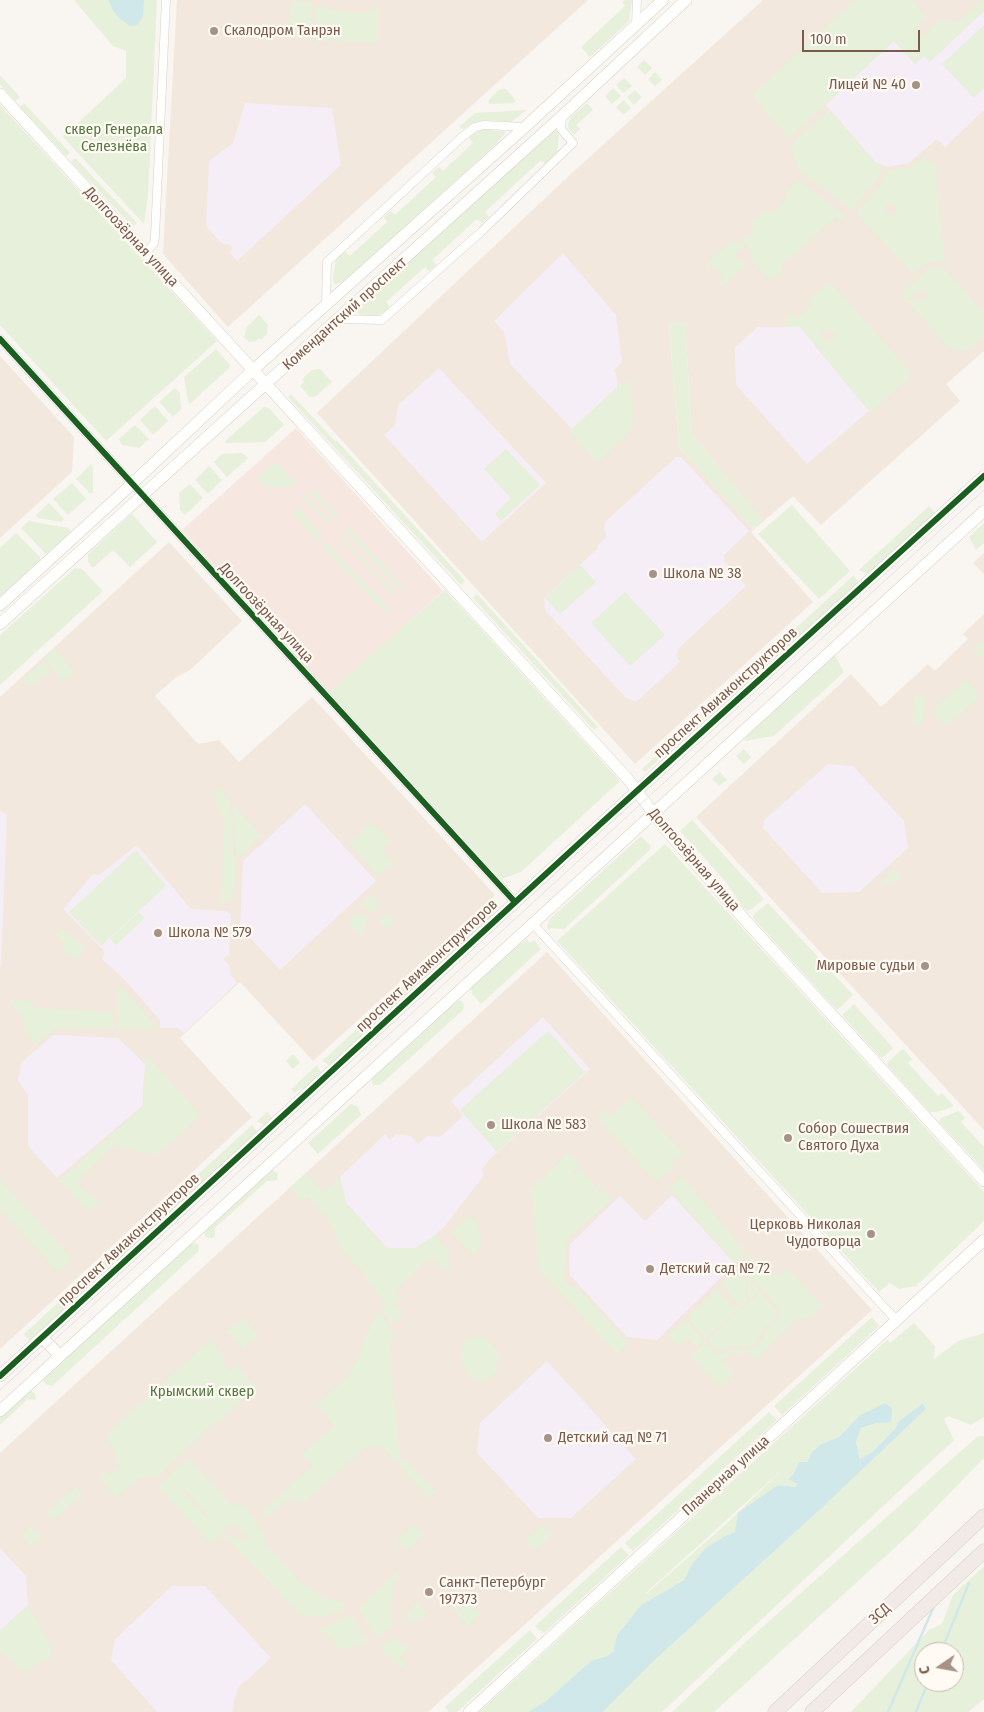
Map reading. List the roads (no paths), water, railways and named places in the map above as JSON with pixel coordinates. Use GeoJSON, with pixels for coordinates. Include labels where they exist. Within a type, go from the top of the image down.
{"type":"FeatureCollection","features":[{"type":"Feature","properties":{"kind":"highway","name":"ЗСД"},"geometry":{"type":"LineString","coordinates":[[775,1712],[984,1516]]}},
{"type":"Feature","properties":{"kind":"highway","name":"ЗСД"},"geometry":{"type":"LineString","coordinates":[[812,1712],[984,1550]]}},
{"type":"Feature","properties":{"kind":"street"},"geometry":{"type":"LineString","coordinates":[[146,253],[154,243],[155,236],[166,0]]}},
{"type":"Feature","properties":{"kind":"street"},"geometry":{"type":"LineString","coordinates":[[636,25],[637,0]]}},
{"type":"Feature","properties":{"kind":"street","name":"Комендантский проспект"},"geometry":{"type":"LineString","coordinates":[[0,605],[253,370],[525,127],[663,0]]}},
{"type":"Feature","properties":{"kind":"street","name":"Комендантский проспект"},"geometry":{"type":"LineString","coordinates":[[0,624],[339,319],[686,0]]}},
{"type":"Feature","properties":{"kind":"street","name":"Долгоозёрная улица"},"geometry":{"type":"LineString","coordinates":[[0,94],[627,778],[653,814],[756,931],[984,1181]]}},
{"type":"Feature","properties":{"kind":"street"},"geometry":{"type":"LineString","coordinates":[[339,319],[382,320],[481,232],[573,144],[561,129],[562,116]]}},
{"type":"Feature","properties":{"kind":"street"},"geometry":{"type":"LineString","coordinates":[[326,305],[327,262],[462,137],[480,125],[525,127]]}},
{"type":"Feature","properties":{"kind":"street","name":"Долгоозёрная улица"},"geometry":{"type":"LineString","coordinates":[[0,339],[515,902]]}},
{"type":"Feature","properties":{"kind":"street","name":"проспект Авиаконструкторов"},"geometry":{"type":"LineString","coordinates":[[0,1376],[515,902],[984,476]]}},
{"type":"Feature","properties":{"kind":"street"},"geometry":{"type":"LineString","coordinates":[[0,1410],[984,511]]}},
{"type":"Feature","properties":{"kind":"street"},"geometry":{"type":"LineString","coordinates":[[533,924],[896,1320]]}},
{"type":"Feature","properties":{"kind":"street","name":"Планерная улица"},"geometry":{"type":"LineString","coordinates":[[469,1712],[984,1240]]}},
{"type":"Feature","properties":{"kind":"street"},"geometry":{"type":"LineString","coordinates":[[42,1337],[60,1356]]}},
{"type":"Feature","properties":{"kind":"water"},"geometry":{"type":"Polygon","coordinates":[[[109,0],[144,0],[143,16],[137,25],[130,26],[119,18],[112,9],[109,0]]]}},
{"type":"Feature","properties":{"kind":"water"},"geometry":{"type":"Polygon","coordinates":[[[885,1403],[892,1408],[891,1422],[876,1423],[861,1428],[856,1442],[860,1459],[872,1452],[895,1429],[899,1421],[923,1403],[926,1409],[824,1506],[657,1658],[603,1712],[528,1712],[546,1701],[591,1661],[613,1652],[617,1635],[641,1605],[684,1580],[692,1564],[706,1548],[735,1532],[738,1513],[778,1485],[795,1487],[798,1484],[788,1479],[794,1473],[799,1462],[807,1462],[812,1452],[821,1444],[839,1437],[859,1416],[885,1403]]]}},
{"type":"Feature","properties":{"kind":"waterway"},"geometry":{"type":"LineString","coordinates":[[945,1642],[969,1583]]}},
{"type":"Feature","properties":{"kind":"waterway"},"geometry":{"type":"LineString","coordinates":[[888,1712],[934,1606]]}},
{"type":"Feature","properties":{"kind":"waterway"},"geometry":{"type":"LineString","coordinates":[[916,1712],[924,1692]]}},
{"type":"Feature","properties":{"kind":"tram line"},"geometry":{"type":"LineString","coordinates":[[0,1390],[984,490]]}},
{"type":"Feature","properties":{"kind":"place","name":"Скалодром Танрэн"},"geometry":{"type":"Point","coordinates":[214,31]}},
{"type":"Feature","properties":{"kind":"place","name":"Лицей № 40"},"geometry":{"type":"Point","coordinates":[916,85]}},
{"type":"Feature","properties":{"kind":"place","name":"Школа № 38"},"geometry":{"type":"Point","coordinates":[653,574]}},
{"type":"Feature","properties":{"kind":"place","name":"Школа № 579"},"geometry":{"type":"Point","coordinates":[158,933]}},
{"type":"Feature","properties":{"kind":"place","name":"Мировые судьи"},"geometry":{"type":"Point","coordinates":[925,966]}},
{"type":"Feature","properties":{"kind":"place","name":"Школа № 583"},"geometry":{"type":"Point","coordinates":[491,1125]}},
{"type":"Feature","properties":{"kind":"place","name":"Собор Сошествия Святого Духа"},"geometry":{"type":"Point","coordinates":[788,1138]}},
{"type":"Feature","properties":{"kind":"place","name":"Церковь Николая Чудотворца"},"geometry":{"type":"Point","coordinates":[871,1234]}},
{"type":"Feature","properties":{"kind":"place","name":"Детский сад № 72"},"geometry":{"type":"Point","coordinates":[650,1269]}},
{"type":"Feature","properties":{"kind":"place","name":"Детский сад № 71"},"geometry":{"type":"Point","coordinates":[548,1438]}},
{"type":"Feature","properties":{"kind":"place","name":"Санкт-Петербург 197373"},"geometry":{"type":"Point","coordinates":[429,1592]}},
{"type":"Feature","properties":{"kind":"park label","name":"сквер Генерала Селезнёва"},"geometry":{"type":"Point","coordinates":[114,138]}},
{"type":"Feature","properties":{"kind":"park label","name":"Крымский сквер"},"geometry":{"type":"Point","coordinates":[202,1392]}}]}
